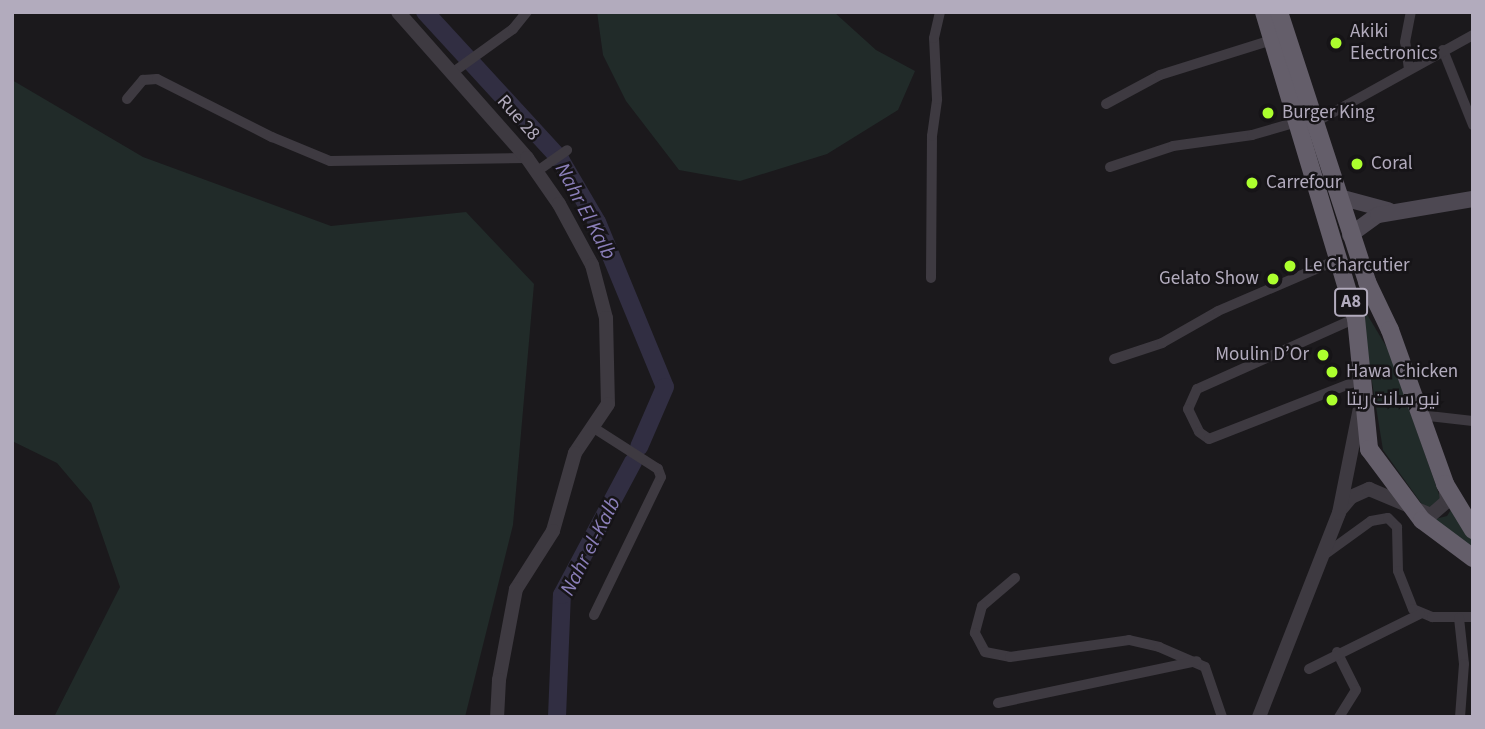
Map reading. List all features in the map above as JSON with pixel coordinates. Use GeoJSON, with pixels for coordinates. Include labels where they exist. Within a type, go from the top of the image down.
{"type":"FeatureCollection","features":[{"type":"Feature","properties":{"kind":"highway","name":"A8"},"geometry":{"type":"LineString","coordinates":[[1264,12],[1272,40],[1339,197],[1350,234],[1445,484],[1473,530]]}},
{"type":"Feature","properties":{"kind":"highway","name":"A8"},"geometry":{"type":"LineString","coordinates":[[1279,12],[1337,260],[1356,318],[1369,449],[1407,503],[1429,527],[1473,558]]}},
{"type":"Feature","properties":{"kind":"main road"},"geometry":{"type":"LineString","coordinates":[[1339,197],[1394,211]]}},
{"type":"Feature","properties":{"kind":"main road"},"geometry":{"type":"LineString","coordinates":[[1350,234],[1363,221],[1394,211],[1473,199]]}},
{"type":"Feature","properties":{"kind":"street","name":"Rue 28"},"geometry":{"type":"LineString","coordinates":[[398,12],[538,171],[576,232],[604,302],[609,391],[606,412],[575,453],[553,531],[516,589],[501,670],[497,717]]}},
{"type":"Feature","properties":{"kind":"street"},"geometry":{"type":"LineString","coordinates":[[452,73],[527,12]]}},
{"type":"Feature","properties":{"kind":"street"},"geometry":{"type":"LineString","coordinates":[[931,278],[932,135],[937,99],[934,38],[940,12]]}},
{"type":"Feature","properties":{"kind":"street"},"geometry":{"type":"LineString","coordinates":[[1409,69],[1405,42],[1410,12]]}},
{"type":"Feature","properties":{"kind":"street"},"geometry":{"type":"LineString","coordinates":[[1110,167],[1173,146],[1252,135],[1306,123],[1473,35]]}},
{"type":"Feature","properties":{"kind":"street"},"geometry":{"type":"LineString","coordinates":[[1106,104],[1160,75],[1272,40]]}},
{"type":"Feature","properties":{"kind":"street"},"geometry":{"type":"LineString","coordinates":[[1443,50],[1473,125]]}},
{"type":"Feature","properties":{"kind":"street"},"geometry":{"type":"LineString","coordinates":[[127,99],[143,80],[157,79],[271,137],[330,161],[527,158]]}},
{"type":"Feature","properties":{"kind":"street"},"geometry":{"type":"LineString","coordinates":[[538,171],[567,150]]}},
{"type":"Feature","properties":{"kind":"street"},"geometry":{"type":"LineString","coordinates":[[1114,359],[1162,343],[1218,311],[1337,260]]}},
{"type":"Feature","properties":{"kind":"street"},"geometry":{"type":"LineString","coordinates":[[1259,717],[1339,513],[1363,385],[1209,439],[1199,432],[1188,409],[1196,389],[1356,318]]}},
{"type":"Feature","properties":{"kind":"street"},"geometry":{"type":"LineString","coordinates":[[1420,415],[1473,421]]}},
{"type":"Feature","properties":{"kind":"street"},"geometry":{"type":"LineString","coordinates":[[594,428],[658,469],[661,477],[594,615]]}},
{"type":"Feature","properties":{"kind":"street"},"geometry":{"type":"LineString","coordinates":[[1339,513],[1352,497],[1369,489],[1407,503],[1423,513],[1437,513],[1447,501],[1445,484]]}},
{"type":"Feature","properties":{"kind":"street"},"geometry":{"type":"LineString","coordinates":[[1324,555],[1371,521],[1392,520],[1398,534],[1401,585],[1420,614]]}},
{"type":"Feature","properties":{"kind":"street"},"geometry":{"type":"LineString","coordinates":[[1015,578],[982,606],[975,633],[985,652],[1010,657],[1129,640],[1197,661],[1210,676],[1222,717]]}},
{"type":"Feature","properties":{"kind":"street"},"geometry":{"type":"LineString","coordinates":[[1309,669],[1337,652],[1420,614],[1473,617]]}},
{"type":"Feature","properties":{"kind":"street"},"geometry":{"type":"LineString","coordinates":[[1459,618],[1464,664],[1460,717]]}},
{"type":"Feature","properties":{"kind":"street"},"geometry":{"type":"LineString","coordinates":[[1337,652],[1356,690],[1339,717]]}},
{"type":"Feature","properties":{"kind":"street"},"geometry":{"type":"LineString","coordinates":[[998,703],[1197,661]]}},
{"type":"Feature","properties":{"kind":"shaded area"},"geometry":{"type":"Polygon","coordinates":[[[597,12],[834,12],[876,50],[915,71],[898,110],[827,154],[740,181],[679,170],[626,101],[603,55],[597,12]]]}},
{"type":"Feature","properties":{"kind":"shaded area"},"geometry":{"type":"Polygon","coordinates":[[[12,80],[143,157],[331,226],[466,212],[534,284],[513,525],[465,717],[54,717],[120,587],[91,503],[57,463],[12,441],[12,80]]]}},
{"type":"Feature","properties":{"kind":"shaded area"},"geometry":{"type":"Polygon","coordinates":[[[1359,301],[1389,351],[1441,500],[1434,509],[1424,507],[1383,450],[1359,301]]]}},
{"type":"Feature","properties":{"kind":"shaded area"},"geometry":{"type":"Polygon","coordinates":[[[1452,508],[1473,539],[1473,552],[1431,520],[1447,516],[1452,508]]]}},
{"type":"Feature","properties":{"kind":"waterway","name":"Nahr El Kalb"},"geometry":{"type":"LineString","coordinates":[[425,12],[560,159],[597,222],[665,387],[639,447]]}},
{"type":"Feature","properties":{"kind":"waterway","name":"Nahr el-Kalb"},"geometry":{"type":"LineString","coordinates":[[557,717],[562,595],[633,462]]}},
{"type":"Feature","properties":{"kind":"place","name":"Akiki Electronics"},"geometry":{"type":"Point","coordinates":[1336,43]}},
{"type":"Feature","properties":{"kind":"place","name":"Burger King"},"geometry":{"type":"Point","coordinates":[1268,113]}},
{"type":"Feature","properties":{"kind":"place","name":"Coral"},"geometry":{"type":"Point","coordinates":[1357,164]}},
{"type":"Feature","properties":{"kind":"place","name":"Carrefour"},"geometry":{"type":"Point","coordinates":[1252,183]}},
{"type":"Feature","properties":{"kind":"place","name":"Le Charcutier"},"geometry":{"type":"Point","coordinates":[1290,266]}},
{"type":"Feature","properties":{"kind":"place","name":"Gelato Show"},"geometry":{"type":"Point","coordinates":[1273,279]}},
{"type":"Feature","properties":{"kind":"place","name":"Moulin D’Or"},"geometry":{"type":"Point","coordinates":[1323,355]}},
{"type":"Feature","properties":{"kind":"place","name":"Hawa Chicken"},"geometry":{"type":"Point","coordinates":[1332,372]}},
{"type":"Feature","properties":{"kind":"place","name":"نيو سانت ريتا"},"geometry":{"type":"Point","coordinates":[1332,400]}}]}
